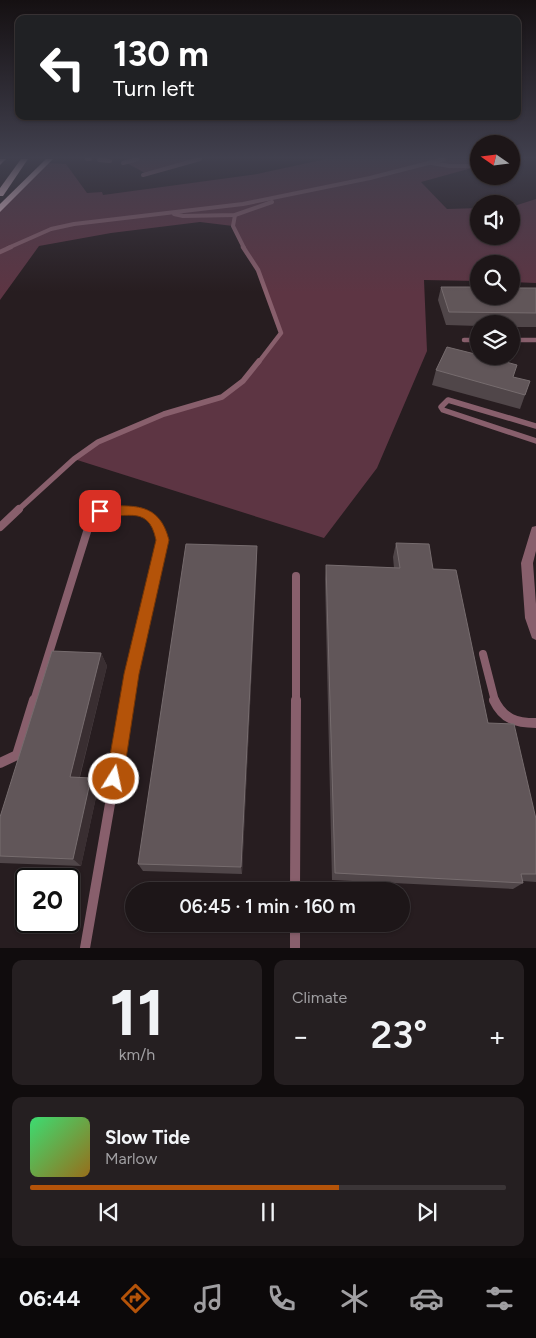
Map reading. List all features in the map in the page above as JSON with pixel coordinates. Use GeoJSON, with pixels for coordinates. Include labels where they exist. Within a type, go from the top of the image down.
{"type":"FeatureCollection","features":[{"type":"Feature","properties":{"kind":"street"},"geometry":{"type":"LineString","coordinates":[[535,535],[527,563],[533,605],[531,618],[536,634]]}},
{"type":"Feature","properties":{"kind":"lane"},"geometry":{"type":"LineString","coordinates":[[0,252],[60,227],[247,203]]}},
{"type":"Feature","properties":{"kind":"lane"},"geometry":{"type":"LineString","coordinates":[[168,212],[183,216],[235,215],[267,203]]}},
{"type":"Feature","properties":{"kind":"lane"},"geometry":{"type":"LineString","coordinates":[[0,527],[74,459],[98,442],[164,414],[222,397],[243,381],[264,352],[281,333],[258,270],[248,257],[233,226],[235,215]]}},
{"type":"Feature","properties":{"kind":"lane"},"geometry":{"type":"LineString","coordinates":[[464,340],[470,340]]}},
{"type":"Feature","properties":{"kind":"lane"},"geometry":{"type":"LineString","coordinates":[[520,340],[536,340]]}},
{"type":"Feature","properties":{"kind":"lane"},"geometry":{"type":"LineString","coordinates":[[536,426],[448,400],[441,407],[443,410],[536,441]]}},
{"type":"Feature","properties":{"kind":"lane"},"geometry":{"type":"LineString","coordinates":[[0,763],[17,755],[91,519],[100,511],[138,510],[151,516],[160,528],[162,540],[132,674],[85,948]]}},
{"type":"Feature","properties":{"kind":"lane"},"geometry":{"type":"LineString","coordinates":[[295,882],[296,576]]}},
{"type":"Feature","properties":{"kind":"lane"},"geometry":{"type":"LineString","coordinates":[[482,654],[497,708],[505,717],[517,722],[536,723]]}},
{"type":"Feature","properties":{"kind":"lane"},"geometry":{"type":"LineString","coordinates":[[295,932],[295,948]]}},
{"type":"Feature","properties":{"kind":"shaded area"},"geometry":{"type":"Polygon","coordinates":[[[6,203],[441,203],[447,209],[470,208],[470,245],[520,245],[520,204],[536,203],[536,283],[520,282],[520,255],[470,255],[470,281],[424,280],[427,351],[377,468],[324,538],[74,459],[98,442],[130,427],[222,397],[243,381],[281,333],[261,279],[233,226],[200,222],[111,233],[39,246],[0,300],[0,209],[6,203]]]}},
{"type":"Feature","properties":{"kind":"building"},"geometry":{"type":"Polygon","coordinates":[[[441,287],[470,287],[470,305],[520,305],[520,288],[536,288],[536,313],[449,312],[441,287]]]}},
{"type":"Feature","properties":{"kind":"building"},"geometry":{"type":"Polygon","coordinates":[[[447,347],[470,353],[470,365],[517,365],[513,377],[530,381],[525,395],[436,370],[447,347]]]}},
{"type":"Feature","properties":{"kind":"building"},"geometry":{"type":"Polygon","coordinates":[[[396,543],[429,544],[433,569],[456,570],[488,723],[514,724],[536,819],[536,874],[521,874],[523,883],[335,873],[326,565],[400,568],[396,543]]]}},
{"type":"Feature","properties":{"kind":"building"},"geometry":{"type":"Polygon","coordinates":[[[186,544],[257,546],[241,867],[138,864],[186,544]]]}},
{"type":"Feature","properties":{"kind":"building"},"geometry":{"type":"Polygon","coordinates":[[[52,651],[101,653],[70,777],[91,778],[73,859],[0,856],[0,817],[52,651]]]}},
{"type":"Feature","properties":{"kind":"route"},"geometry":{"type":"LineString","coordinates":[[100,511],[138,510],[151,516],[160,528],[162,540],[132,674],[114,779]]}}]}
